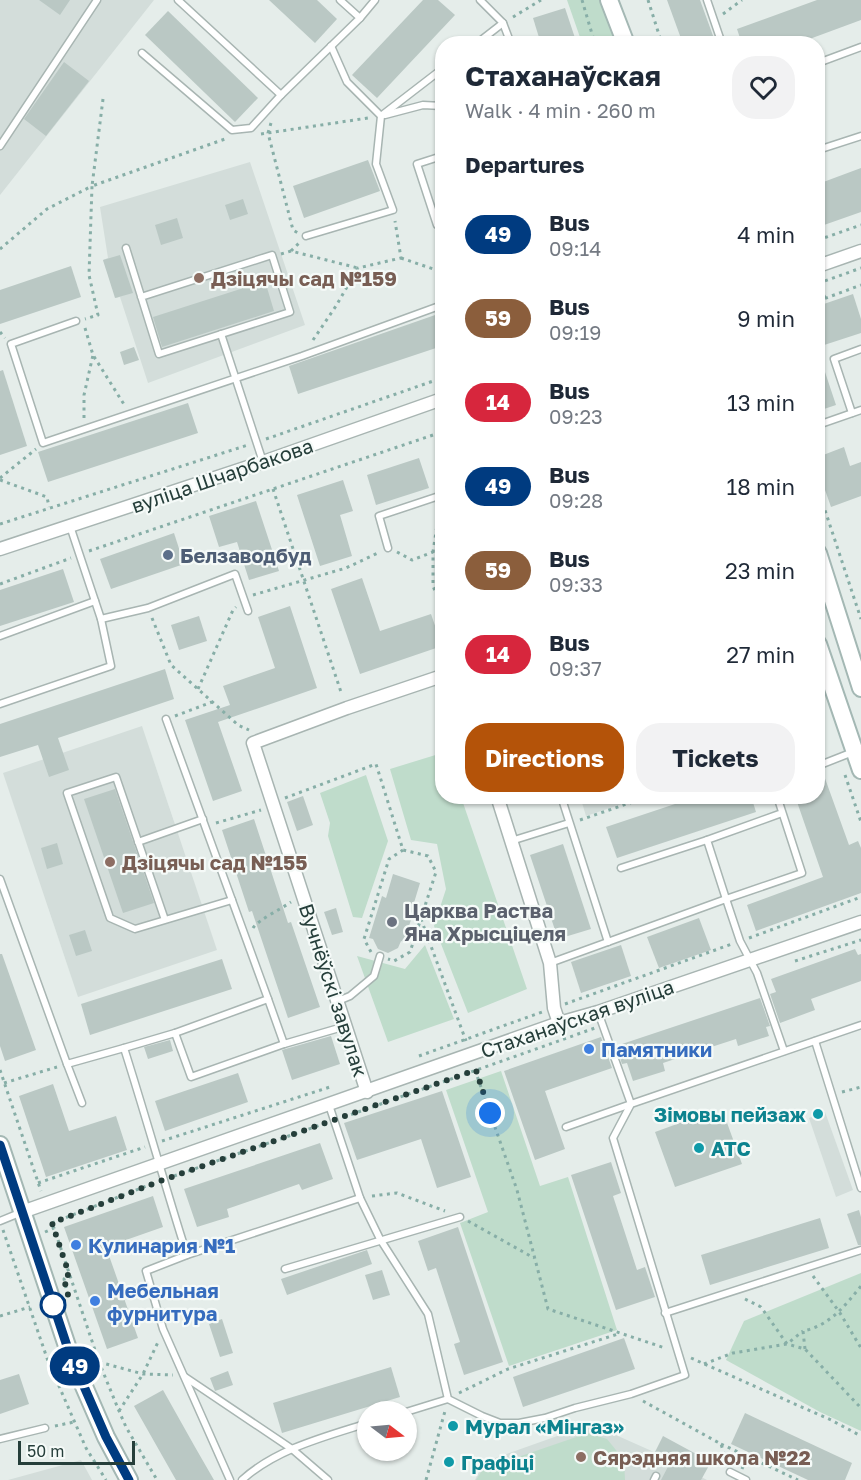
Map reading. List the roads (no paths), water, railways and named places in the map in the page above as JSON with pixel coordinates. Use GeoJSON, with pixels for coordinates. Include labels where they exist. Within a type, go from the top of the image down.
{"type":"FeatureCollection","features":[{"type":"Feature","properties":{"kind":"street"},"geometry":{"type":"LineString","coordinates":[[609,0],[623,36]]}},
{"type":"Feature","properties":{"kind":"street"},"geometry":{"type":"LineString","coordinates":[[825,264],[861,251]]}},
{"type":"Feature","properties":{"kind":"street","name":"вуліца Шчарбакова"},"geometry":{"type":"LineString","coordinates":[[0,549],[263,462],[435,401]]}},
{"type":"Feature","properties":{"kind":"street"},"geometry":{"type":"LineString","coordinates":[[825,576],[861,688]]}},
{"type":"Feature","properties":{"kind":"street"},"geometry":{"type":"LineString","coordinates":[[825,665],[861,770]]}},
{"type":"Feature","properties":{"kind":"street","name":"Вучнёўскі завулак"},"geometry":{"type":"LineString","coordinates":[[367,1092],[302,894],[279,802],[253,743],[435,678]]}},
{"type":"Feature","properties":{"kind":"street"},"geometry":{"type":"LineString","coordinates":[[499,804],[550,963],[554,1008],[559,1023]]}},
{"type":"Feature","properties":{"kind":"street","name":"Стаханаўская вуліца"},"geometry":{"type":"LineString","coordinates":[[22,1212],[559,1023],[598,1012],[861,922]]}},
{"type":"Feature","properties":{"kind":"street"},"geometry":{"type":"LineString","coordinates":[[0,1145],[69,1352],[106,1437],[129,1480]]}},
{"type":"Feature","properties":{"kind":"lane"},"geometry":{"type":"LineString","coordinates":[[0,146],[97,0]]}},
{"type":"Feature","properties":{"kind":"lane"},"geometry":{"type":"LineString","coordinates":[[178,0],[281,95]]}},
{"type":"Feature","properties":{"kind":"lane"},"geometry":{"type":"LineString","coordinates":[[340,0],[360,18]]}},
{"type":"Feature","properties":{"kind":"lane"},"geometry":{"type":"LineString","coordinates":[[142,53],[232,130],[251,128],[375,0]]}},
{"type":"Feature","properties":{"kind":"lane"},"geometry":{"type":"LineString","coordinates":[[480,0],[503,23],[508,36]]}},
{"type":"Feature","properties":{"kind":"lane"},"geometry":{"type":"LineString","coordinates":[[707,0],[719,36]]}},
{"type":"Feature","properties":{"kind":"lane"},"geometry":{"type":"LineString","coordinates":[[486,36],[503,23]]}},
{"type":"Feature","properties":{"kind":"lane"},"geometry":{"type":"LineString","coordinates":[[331,46],[347,82],[381,116]]}},
{"type":"Feature","properties":{"kind":"lane"},"geometry":{"type":"LineString","coordinates":[[825,60],[861,47]]}},
{"type":"Feature","properties":{"kind":"lane"},"geometry":{"type":"LineString","coordinates":[[306,236],[393,210],[376,164],[381,116],[435,74]]}},
{"type":"Feature","properties":{"kind":"lane"},"geometry":{"type":"LineString","coordinates":[[381,116],[423,105],[435,106]]}},
{"type":"Feature","properties":{"kind":"lane"},"geometry":{"type":"LineString","coordinates":[[825,148],[861,136]]}},
{"type":"Feature","properties":{"kind":"lane"},"geometry":{"type":"LineString","coordinates":[[435,158],[417,164],[435,219]]}},
{"type":"Feature","properties":{"kind":"lane"},"geometry":{"type":"LineString","coordinates":[[126,248],[141,297],[159,354],[290,312],[272,255],[141,297]]}},
{"type":"Feature","properties":{"kind":"lane"},"geometry":{"type":"LineString","coordinates":[[76,321],[11,344],[43,443],[302,356],[435,308]]}},
{"type":"Feature","properties":{"kind":"lane"},"geometry":{"type":"LineString","coordinates":[[221,334],[263,462]]}},
{"type":"Feature","properties":{"kind":"lane"},"geometry":{"type":"LineString","coordinates":[[852,413],[834,358],[861,349]]}},
{"type":"Feature","properties":{"kind":"lane"},"geometry":{"type":"LineString","coordinates":[[825,423],[861,410]]}},
{"type":"Feature","properties":{"kind":"lane"},"geometry":{"type":"LineString","coordinates":[[388,548],[379,516],[435,497]]}},
{"type":"Feature","properties":{"kind":"lane"},"geometry":{"type":"LineString","coordinates":[[0,704],[111,666],[101,619],[70,526]]}},
{"type":"Feature","properties":{"kind":"lane"},"geometry":{"type":"LineString","coordinates":[[101,619],[148,608],[235,574],[248,611]]}},
{"type":"Feature","properties":{"kind":"lane"},"geometry":{"type":"LineString","coordinates":[[0,636],[95,601]]}},
{"type":"Feature","properties":{"kind":"lane"},"geometry":{"type":"LineString","coordinates":[[166,719],[284,1044]]}},
{"type":"Feature","properties":{"kind":"lane"},"geometry":{"type":"LineString","coordinates":[[825,763],[854,751]]}},
{"type":"Feature","properties":{"kind":"lane"},"geometry":{"type":"LineString","coordinates":[[165,920],[116,777],[67,793],[110,918],[135,929],[232,900]]}},
{"type":"Feature","properties":{"kind":"lane"},"geometry":{"type":"LineString","coordinates":[[563,804],[608,942]]}},
{"type":"Feature","properties":{"kind":"lane"},"geometry":{"type":"LineString","coordinates":[[550,963],[802,873],[779,804]]}},
{"type":"Feature","properties":{"kind":"lane"},"geometry":{"type":"LineString","coordinates":[[621,868],[782,813]]}},
{"type":"Feature","properties":{"kind":"lane"},"geometry":{"type":"LineString","coordinates":[[138,842],[204,823]]}},
{"type":"Feature","properties":{"kind":"lane"},"geometry":{"type":"LineString","coordinates":[[511,841],[569,823]]}},
{"type":"Feature","properties":{"kind":"lane"},"geometry":{"type":"LineString","coordinates":[[707,840],[740,941],[751,960],[784,1051]]}},
{"type":"Feature","properties":{"kind":"lane"},"geometry":{"type":"LineString","coordinates":[[0,879],[82,1103]]}},
{"type":"Feature","properties":{"kind":"lane"},"geometry":{"type":"LineString","coordinates":[[337,1001],[350,996],[374,976],[380,956]]}},
{"type":"Feature","properties":{"kind":"lane"},"geometry":{"type":"LineString","coordinates":[[67,1064],[175,1033],[268,999]]}},
{"type":"Feature","properties":{"kind":"lane"},"geometry":{"type":"LineString","coordinates":[[417,1408],[448,1398],[482,1416],[508,1424],[545,1418],[631,1394],[685,1375],[613,1138],[631,1104],[598,1012]]}},
{"type":"Feature","properties":{"kind":"lane"},"geometry":{"type":"LineString","coordinates":[[566,1127],[861,1025]]}},
{"type":"Feature","properties":{"kind":"lane"},"geometry":{"type":"LineString","coordinates":[[175,1033],[191,1077],[284,1044],[346,1026]]}},
{"type":"Feature","properties":{"kind":"lane"},"geometry":{"type":"LineString","coordinates":[[815,1041],[861,1188]]}},
{"type":"Feature","properties":{"kind":"lane"},"geometry":{"type":"LineString","coordinates":[[124,1048],[187,1255]]}},
{"type":"Feature","properties":{"kind":"lane"},"geometry":{"type":"LineString","coordinates":[[329,1105],[360,1198],[380,1239],[428,1314],[448,1398]]}},
{"type":"Feature","properties":{"kind":"lane"},"geometry":{"type":"LineString","coordinates":[[230,1480],[163,1329],[146,1271],[187,1255],[360,1198]]}},
{"type":"Feature","properties":{"kind":"lane"},"geometry":{"type":"LineString","coordinates":[[0,1222],[22,1212]]}},
{"type":"Feature","properties":{"kind":"lane"},"geometry":{"type":"LineString","coordinates":[[285,1269],[460,1217]]}},
{"type":"Feature","properties":{"kind":"lane"},"geometry":{"type":"LineString","coordinates":[[665,1312],[861,1250]]}},
{"type":"Feature","properties":{"kind":"lane"},"geometry":{"type":"LineString","coordinates":[[183,1376],[292,1449],[328,1480]]}},
{"type":"Feature","properties":{"kind":"lane"},"geometry":{"type":"LineString","coordinates":[[242,1480],[260,1466],[292,1449],[357,1427]]}},
{"type":"Feature","properties":{"kind":"lane"},"geometry":{"type":"LineString","coordinates":[[0,1439],[45,1428]]}},
{"type":"Feature","properties":{"kind":"lane"},"geometry":{"type":"LineString","coordinates":[[730,1472],[746,1480]]}},
{"type":"Feature","properties":{"kind":"place","name":"Дзіцячы сад №159"},"geometry":{"type":"Point","coordinates":[199,278]}},
{"type":"Feature","properties":{"kind":"place","name":"Белзаводбуд"},"geometry":{"type":"Point","coordinates":[168,555]}},
{"type":"Feature","properties":{"kind":"place","name":"Дзіцячы сад №155"},"geometry":{"type":"Point","coordinates":[110,862]}},
{"type":"Feature","properties":{"kind":"place","name":"Царква Раства Яна Хрысціцеля"},"geometry":{"type":"Point","coordinates":[392,922]}},
{"type":"Feature","properties":{"kind":"place","name":"Памятники"},"geometry":{"type":"Point","coordinates":[589,1049]}},
{"type":"Feature","properties":{"kind":"place","name":"Зімовы пейзаж"},"geometry":{"type":"Point","coordinates":[818,1114]}},
{"type":"Feature","properties":{"kind":"place","name":"АТС"},"geometry":{"type":"Point","coordinates":[699,1148]}},
{"type":"Feature","properties":{"kind":"place","name":"Кулинария №1"},"geometry":{"type":"Point","coordinates":[76,1245]}},
{"type":"Feature","properties":{"kind":"place","name":"Мебельная фурнитура"},"geometry":{"type":"Point","coordinates":[95,1301]}},
{"type":"Feature","properties":{"kind":"place","name":"Мурал «Мінгаз»"},"geometry":{"type":"Point","coordinates":[453,1426]}},
{"type":"Feature","properties":{"kind":"place","name":"Сярэдняя школа №22"},"geometry":{"type":"Point","coordinates":[581,1457]}},
{"type":"Feature","properties":{"kind":"place","name":"Графіці"},"geometry":{"type":"Point","coordinates":[449,1462]}}]}
